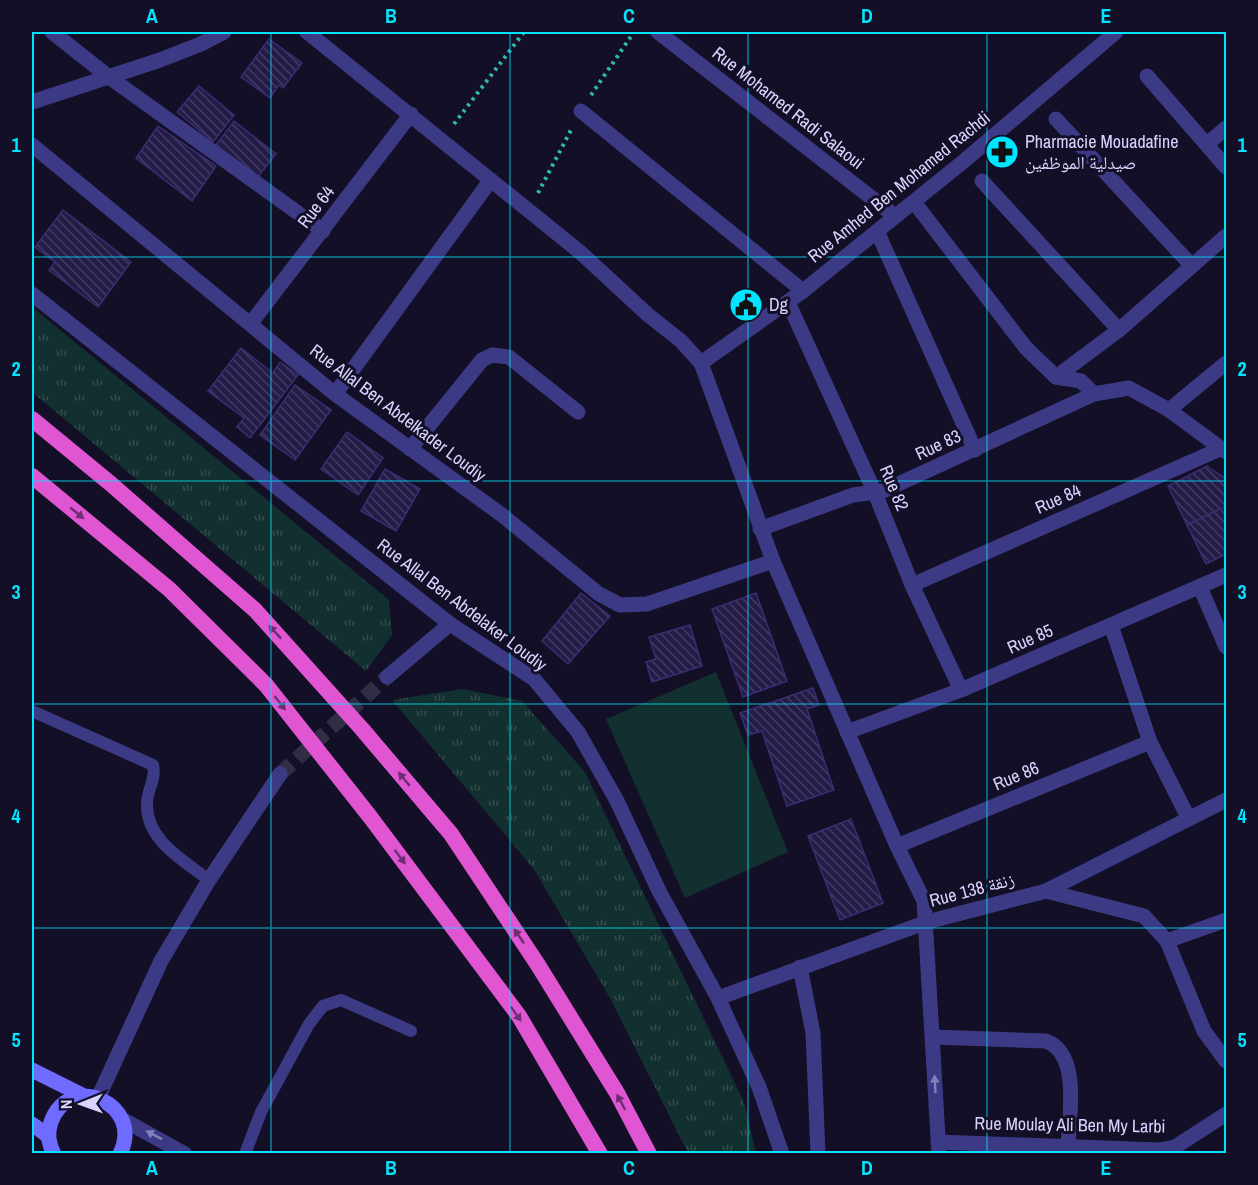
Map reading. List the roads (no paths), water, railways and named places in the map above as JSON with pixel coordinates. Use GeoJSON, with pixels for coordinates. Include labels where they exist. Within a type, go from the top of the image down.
{"type":"FeatureCollection","features":[{"type":"Feature","properties":{"kind":"highway"},"geometry":{"type":"LineString","coordinates":[[32,419],[111,484],[255,610],[362,729],[451,834],[544,975],[617,1093],[649,1154]]}},
{"type":"Feature","properties":{"kind":"highway"},"geometry":{"type":"LineString","coordinates":[[32,476],[169,589],[266,685],[371,818],[519,1016],[600,1154]]}},
{"type":"Feature","properties":{"kind":"main road"},"geometry":{"type":"LineString","coordinates":[[32,1070],[110,1104],[122,1119],[124,1133],[120,1154]]}},
{"type":"Feature","properties":{"kind":"main road"},"geometry":{"type":"LineString","coordinates":[[50,1148],[50,1123],[59,1109],[71,1099],[91,1097]]}},
{"type":"Feature","properties":{"kind":"main road"},"geometry":{"type":"LineString","coordinates":[[32,1124],[50,1148]]}},
{"type":"Feature","properties":{"kind":"street"},"geometry":{"type":"LineString","coordinates":[[52,32],[109,77],[323,231]]}},
{"type":"Feature","properties":{"kind":"street"},"geometry":{"type":"LineString","coordinates":[[32,102],[201,44],[224,32]]}},
{"type":"Feature","properties":{"kind":"street"},"geometry":{"type":"LineString","coordinates":[[307,32],[580,252],[647,314],[681,341],[701,363],[773,561],[897,846],[924,901],[939,1148]]}},
{"type":"Feature","properties":{"kind":"street","name":"Rue Mohamed Radi Salaoui"},"geometry":{"type":"LineString","coordinates":[[658,32],[895,216]]}},
{"type":"Feature","properties":{"kind":"street","name":"Rue Amhed Ben Mohamed Rachdi"},"geometry":{"type":"LineString","coordinates":[[701,363],[803,291],[914,202],[1116,32]]}},
{"type":"Feature","properties":{"kind":"street"},"geometry":{"type":"LineString","coordinates":[[1147,76],[1227,166]]}},
{"type":"Feature","properties":{"kind":"street"},"geometry":{"type":"LineString","coordinates":[[581,111],[803,291]]}},
{"type":"Feature","properties":{"kind":"street","name":"Rue 64"},"geometry":{"type":"LineString","coordinates":[[251,323],[411,114]]}},
{"type":"Feature","properties":{"kind":"street"},"geometry":{"type":"LineString","coordinates":[[1056,119],[1191,265]]}},
{"type":"Feature","properties":{"kind":"street"},"geometry":{"type":"LineString","coordinates":[[1207,144],[1227,128]]}},
{"type":"Feature","properties":{"kind":"street","name":"Rue Allal Ben Abdelkader Loudiy"},"geometry":{"type":"LineString","coordinates":[[32,145],[335,394],[502,515],[599,594],[620,605],[648,603],[773,561]]}},
{"type":"Feature","properties":{"kind":"street"},"geometry":{"type":"LineString","coordinates":[[335,394],[490,181]]}},
{"type":"Feature","properties":{"kind":"street"},"geometry":{"type":"LineString","coordinates":[[982,182],[1119,330]]}},
{"type":"Feature","properties":{"kind":"street"},"geometry":{"type":"LineString","coordinates":[[914,202],[1026,348],[1056,377],[1081,381],[1095,394]]}},
{"type":"Feature","properties":{"kind":"street"},"geometry":{"type":"LineString","coordinates":[[877,231],[975,450]]}},
{"type":"Feature","properties":{"kind":"street"},"geometry":{"type":"LineString","coordinates":[[1056,377],[1119,330],[1227,236]]}},
{"type":"Feature","properties":{"kind":"street","name":"Rue Allal Ben Abdelaker Loudiy"},"geometry":{"type":"LineString","coordinates":[[32,294],[450,624],[534,679],[579,732],[617,801],[659,891],[718,998],[759,1087],[782,1154]]}},
{"type":"Feature","properties":{"kind":"street","name":"Rue 82"},"geometry":{"type":"LineString","coordinates":[[788,302],[875,493],[912,585],[961,690]]}},
{"type":"Feature","properties":{"kind":"street"},"geometry":{"type":"LineString","coordinates":[[410,449],[482,360],[492,355],[509,357],[578,412]]}},
{"type":"Feature","properties":{"kind":"street"},"geometry":{"type":"LineString","coordinates":[[1169,410],[1227,363]]}},
{"type":"Feature","properties":{"kind":"street","name":"Rue 83"},"geometry":{"type":"LineString","coordinates":[[760,529],[853,495],[875,493],[891,488],[1095,394],[1129,388],[1169,410],[1223,450]]}},
{"type":"Feature","properties":{"kind":"street","name":"Rue 84"},"geometry":{"type":"LineString","coordinates":[[912,585],[1223,450]]}},
{"type":"Feature","properties":{"kind":"street","name":"Rue 85"},"geometry":{"type":"LineString","coordinates":[[847,732],[961,690],[1227,575]]}},
{"type":"Feature","properties":{"kind":"street"},"geometry":{"type":"LineString","coordinates":[[1200,587],[1227,647]]}},
{"type":"Feature","properties":{"kind":"street"},"geometry":{"type":"LineString","coordinates":[[387,677],[450,624]]}},
{"type":"Feature","properties":{"kind":"street"},"geometry":{"type":"LineString","coordinates":[[1111,625],[1150,742],[1189,819]]}},
{"type":"Feature","properties":{"kind":"street","name":"Rue 86"},"geometry":{"type":"LineString","coordinates":[[897,846],[1150,742]]}},
{"type":"Feature","properties":{"kind":"street"},"geometry":{"type":"LineString","coordinates":[[91,1097],[160,961],[209,880],[280,774]]}},
{"type":"Feature","properties":{"kind":"street","name":"Rue 138 زنقة"},"geometry":{"type":"LineString","coordinates":[[718,998],[927,922],[1046,891],[1227,800]]}},
{"type":"Feature","properties":{"kind":"street"},"geometry":{"type":"LineString","coordinates":[[1046,891],[1144,916],[1167,941],[1204,1030],[1227,1061]]}},
{"type":"Feature","properties":{"kind":"street"},"geometry":{"type":"LineString","coordinates":[[1167,941],[1227,920]]}},
{"type":"Feature","properties":{"kind":"street"},"geometry":{"type":"LineString","coordinates":[[800,967],[813,1033],[818,1154]]}},
{"type":"Feature","properties":{"kind":"street"},"geometry":{"type":"LineString","coordinates":[[933,1037],[1046,1041],[1057,1045],[1064,1056],[1069,1076],[1068,1147]]}},
{"type":"Feature","properties":{"kind":"street","name":"Rue Moulay Ali Ben My Larbi"},"geometry":{"type":"LineString","coordinates":[[939,1148],[1068,1147],[1159,1150],[1175,1147],[1227,1114]]}},
{"type":"Feature","properties":{"kind":"street"},"geometry":{"type":"LineString","coordinates":[[122,1119],[185,1154]]}},
{"type":"Feature","properties":{"kind":"lane"},"geometry":{"type":"LineString","coordinates":[[32,711],[153,765],[155,777],[147,800],[149,820],[161,843],[209,880]]}},
{"type":"Feature","properties":{"kind":"lane"},"geometry":{"type":"LineString","coordinates":[[245,1154],[261,1112],[309,1024],[323,1006],[341,1000],[411,1031]]}},
{"type":"Feature","properties":{"kind":"tunnel"},"geometry":{"type":"LineString","coordinates":[[280,774],[387,677]]}},
{"type":"Feature","properties":{"kind":"place","name":"Pharmacie Mouadafine صيدلية الموظفين"},"geometry":{"type":"Point","coordinates":[1002,152]}},
{"type":"Feature","properties":{"kind":"place","name":"Dg"},"geometry":{"type":"Point","coordinates":[746,305]}}]}
